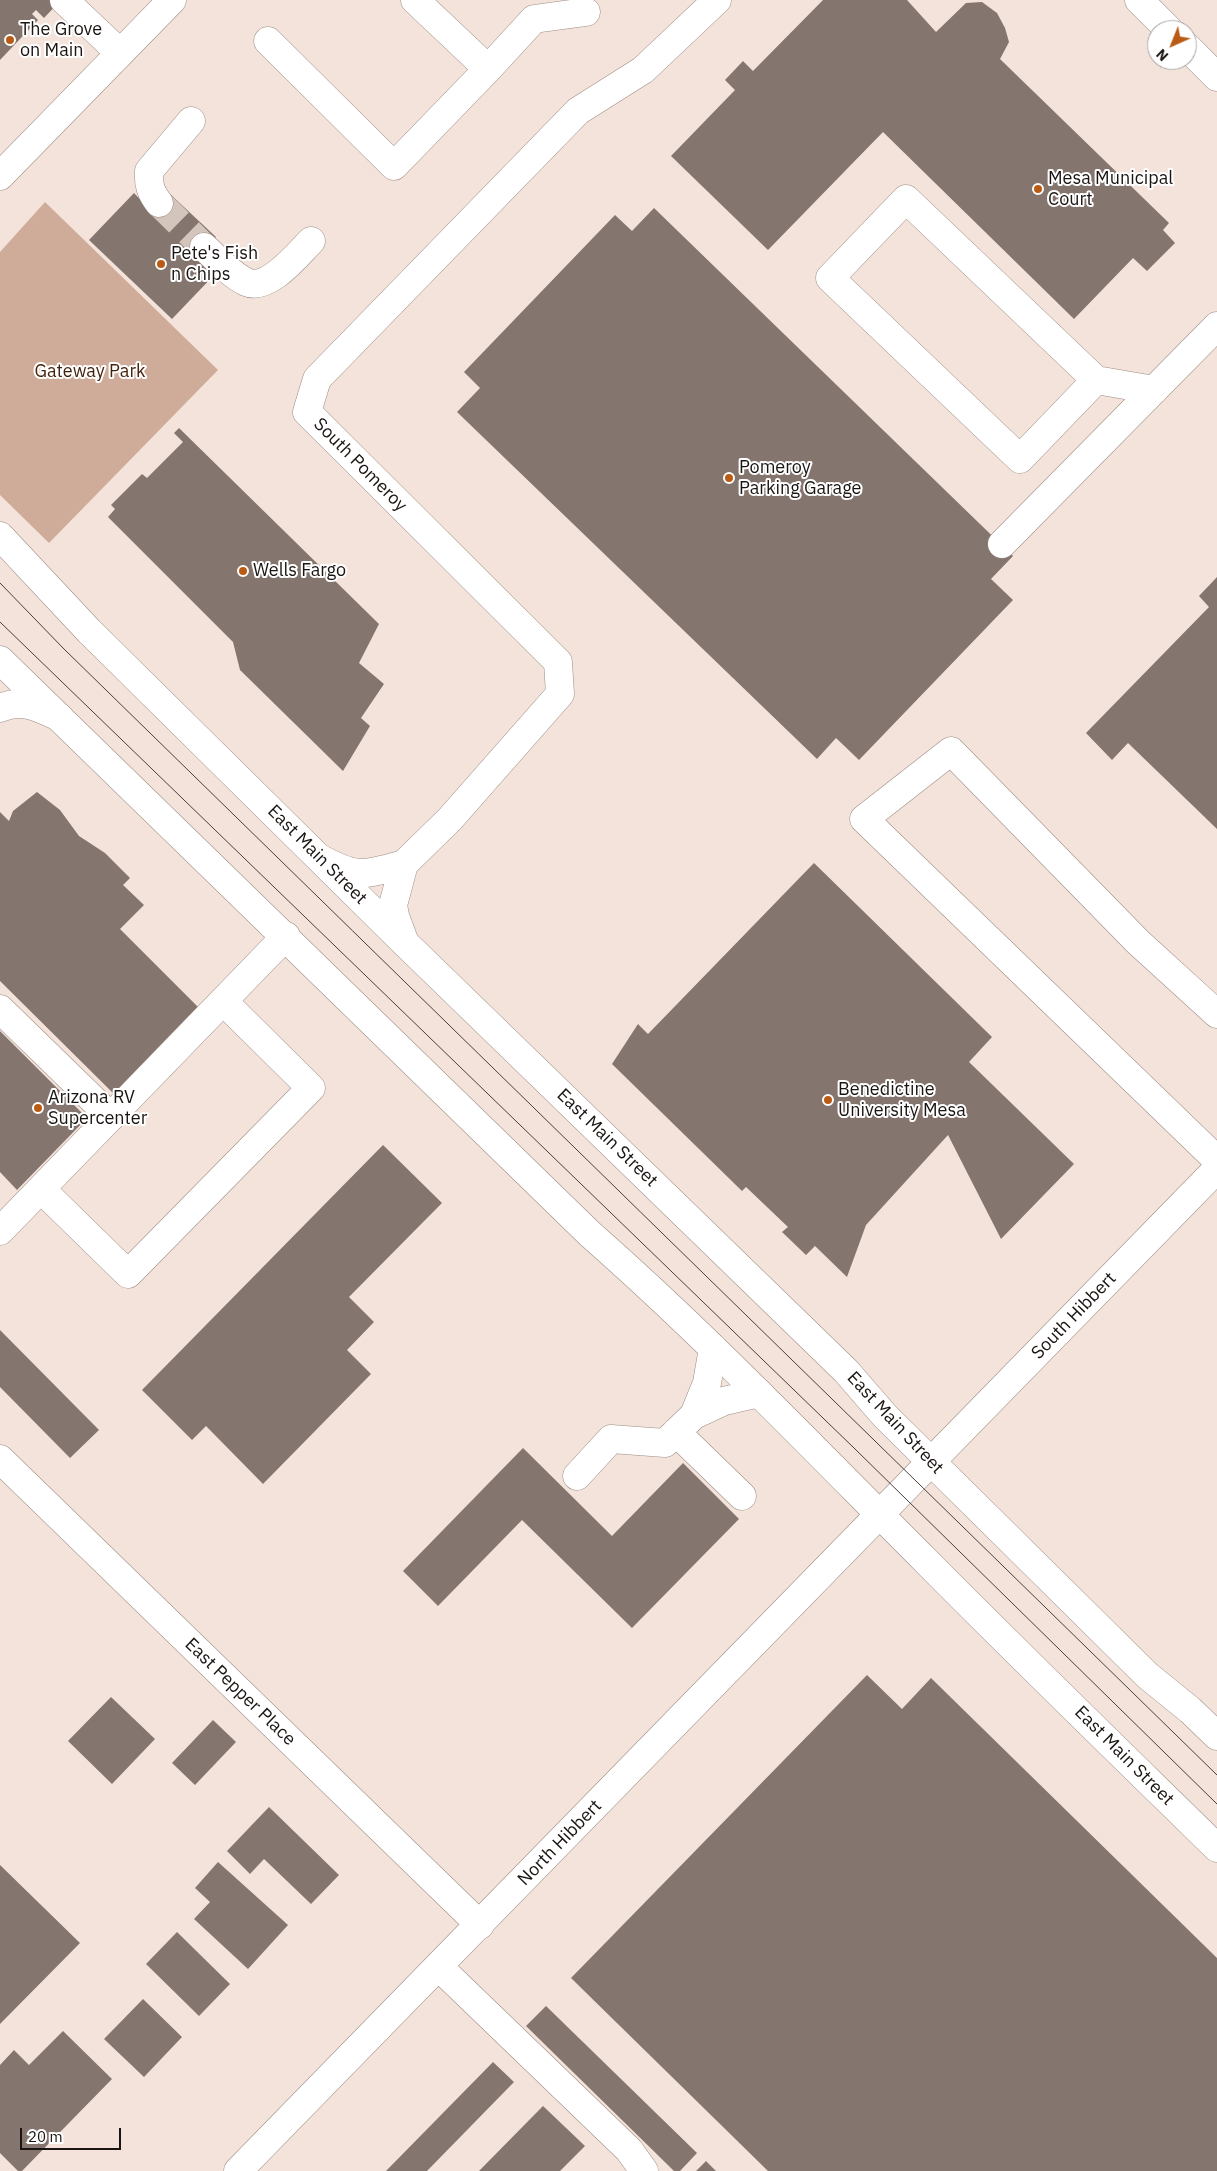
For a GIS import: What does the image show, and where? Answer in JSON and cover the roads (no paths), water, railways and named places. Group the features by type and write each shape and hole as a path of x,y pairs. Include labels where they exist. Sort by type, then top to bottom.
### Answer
{"main road":[{"path":"64,0 120,53"},
{"path":"0,176 172,0"},
{"path":"415,0 488,69"},
{"name":"South Pomeroy","path":"320,858 345,872 362,875 404,864 450,819 560,694 558,662 307,412 317,379 578,110 643,70 717,0"},
{"path":"1146,2 1161,20"},
{"path":"268,41 394,166 534,19 586,12"},
{"path":"1197,57 1217,76"},
{"path":"159,203 152,193 148,181 149,171 191,121"},
{"path":"1096,380 1020,459 830,278 906,198 1096,380 1154,390"},
{"path":"204,247 233,273 248,283 266,282 285,268 311,240"},
{"path":"1002,544 1217,326"},
{"name":"East Main Street","path":"0,536 89,630 405,943 723,1250 846,1372 885,1416 1148,1676 1190,1710 1217,1736"},
{"name":"East Main Street","path":"0,660 286,936 590,1234 651,1288 713,1348 1217,1848"},
{"path":"0,708 12,703 24,703 59,717"},
{"path":"1217,1014 1138,942 952,751 864,819 1217,1160"},
{"path":"404,864 394,904 395,916 405,943"},
{"path":"0,1231 286,936"},
{"path":"41,1189 128,1274 311,1088 223,1002"},
{"path":"0,1009 111,1117"},
{"name":"South Hibbert","path":"880,1515 1217,1169"},
{"path":"685,1423 707,1382 713,1348"},
{"path":"577,1476 611,1439 665,1443 685,1423 724,1401 759,1393"},
{"path":"685,1423 742,1496"},
{"name":"East Pepper Place","path":"0,1459 480,1925"},
{"name":"North Hibbert","path":"238,2171 880,1515"},
{"path":"439,1967 629,2150 644,2171"}],"tunnel":[{"path":"159,203 204,247"}],"tram line":[{"path":"0,583 64,649 1217,1775"},
{"path":"0,622 854,1448 1217,1804"}],"place":[{"name":"The Grove on Main","path":"10,40"},
{"name":"Mesa Municipal Court","path":"1038,189"},
{"name":"Pete's Fish n Chips","path":"161,264"},
{"name":"Pomeroy Parking Garage","path":"729,478"},
{"name":"Wells Fargo","path":"243,571"},
{"name":"Benedictine University Mesa","path":"828,1100"},
{"name":"Arizona RV Supercenter","path":"38,1108"}],"park label":[{"name":"Gateway Park","path":"90,372"}]}
